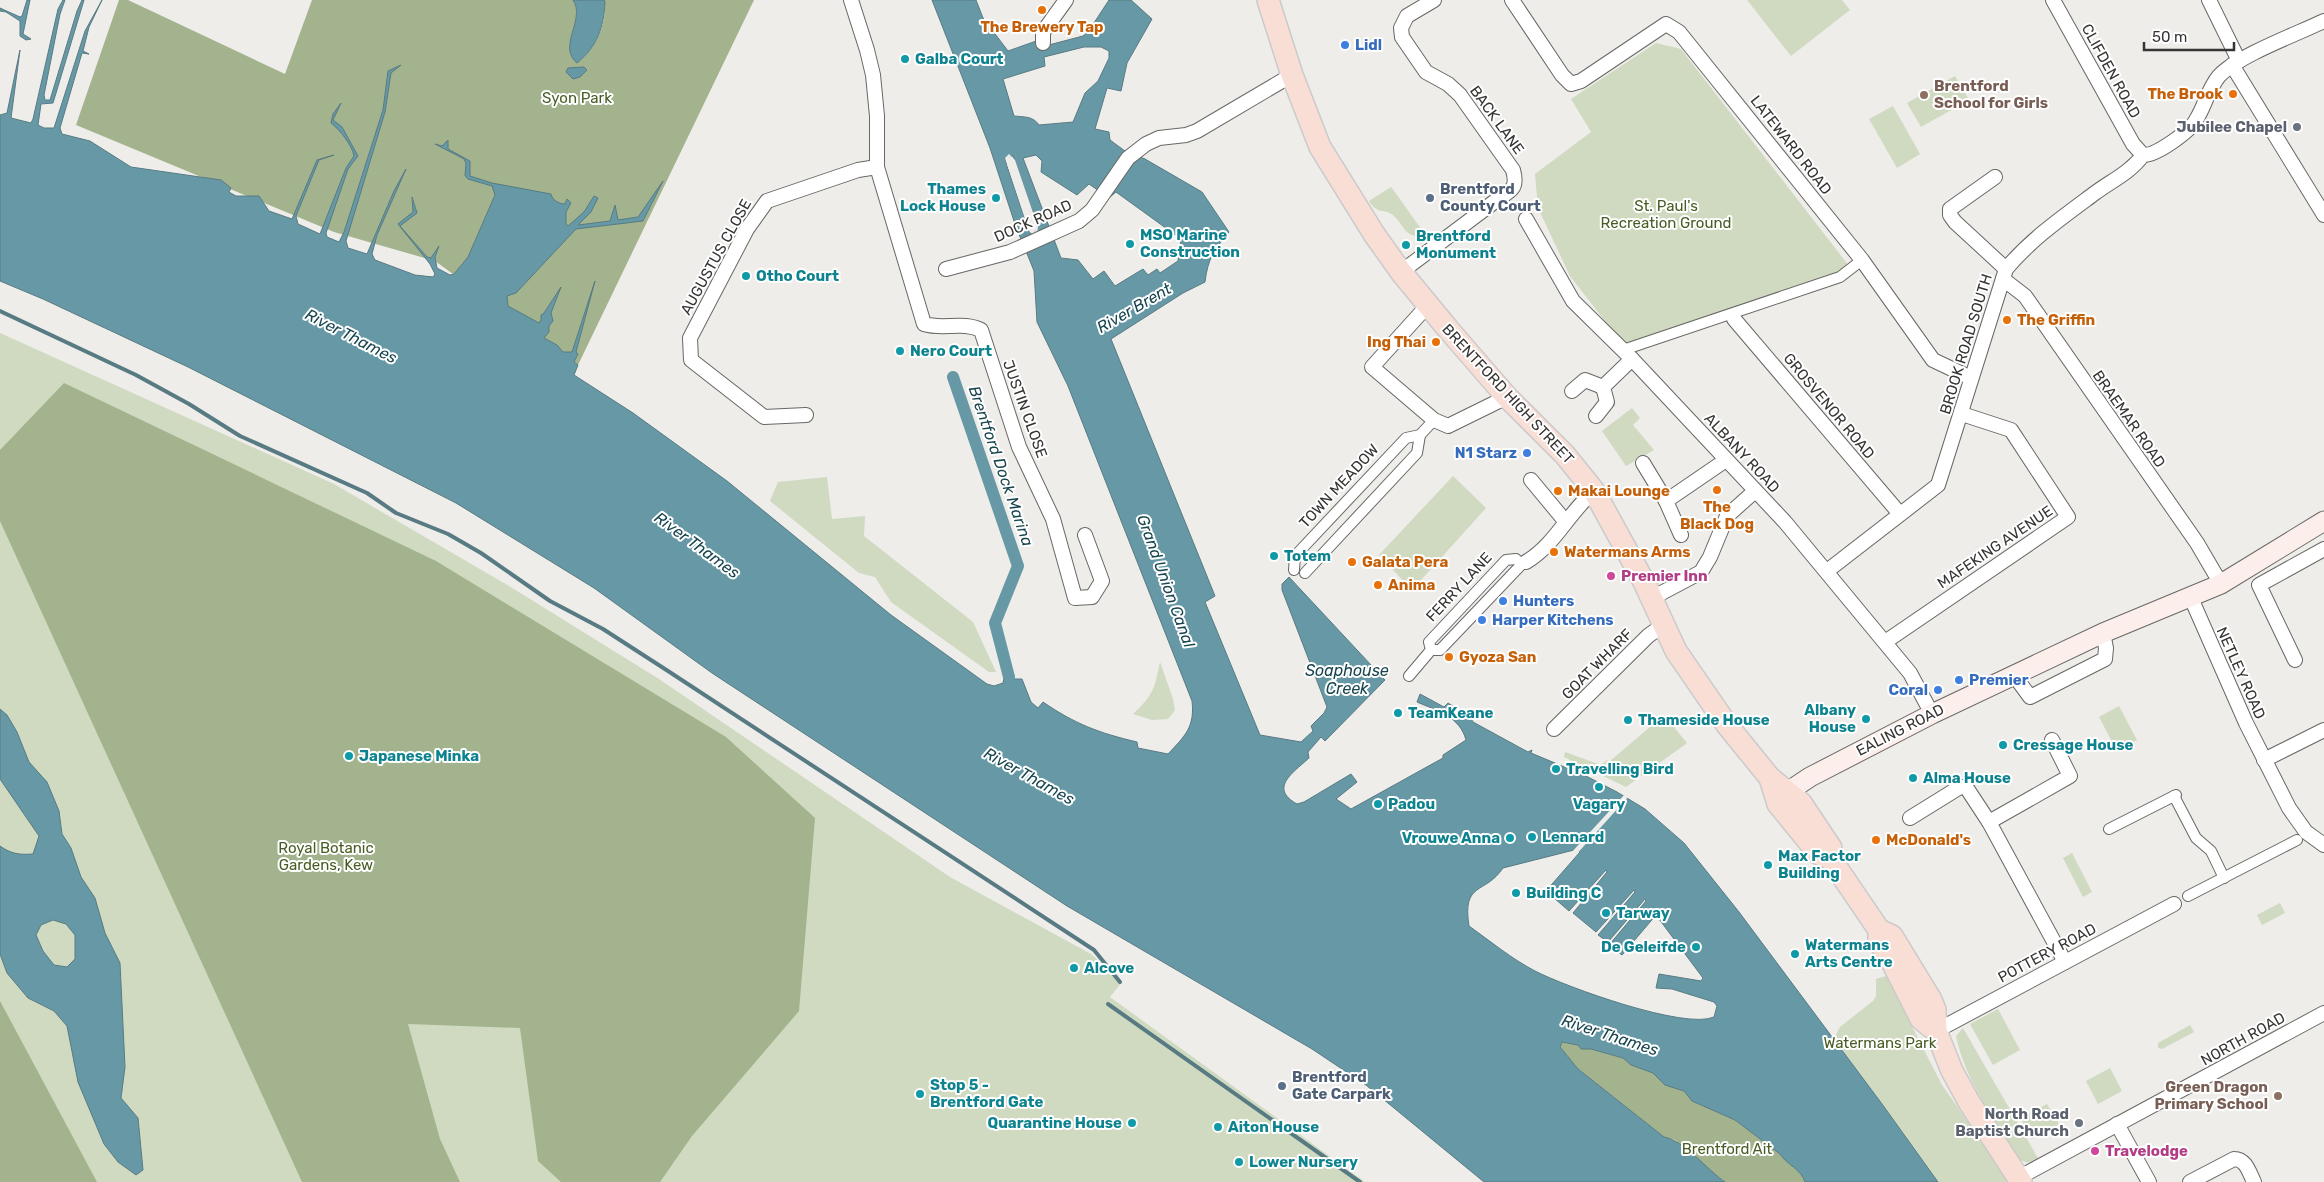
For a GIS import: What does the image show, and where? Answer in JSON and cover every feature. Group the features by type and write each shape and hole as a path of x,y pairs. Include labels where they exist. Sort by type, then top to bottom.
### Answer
{"main road":[{"name":"BRENTFORD HIGH STREET","path":"1268,0 1292,75 1320,147 1374,234 1401,272 1428,305 1507,397 1565,455 1594,491 1652,598 1676,651 1697,683 1770,778 1819,854 1830,858 1879,930 1892,936 1931,1000 1935,1010 1936,1031 1952,1071 1969,1102 2019,1180"},
{"name":"EALING ROAD","path":"1787,802 1810,777 1932,714 2103,633 2221,584 2324,521"}],"street":[{"path":"851,0 873,75 877,116 877,167"},
{"path":"1043,43 1043,32 1066,0"},
{"name":"BACK LANE","path":"1401,272 1498,199 1510,193 1514,188 1515,176 1507,160 1460,94 1422,67 1402,37 1401,28 1407,16 1434,0"},
{"name":"LATEWARD ROAD","path":"1512,0 1562,75 1571,84 1576,84 1666,24 1673,26 1862,260 1933,360 1971,378"},
{"name":"CLIFDEN ROAD","path":"2054,0 2133,144 2139,153 2144,155"},
{"path":"2209,0 2236,63 2324,215"},
{"path":"2236,63 2324,21"},
{"name":"BROOK ROAD SOUTH","path":"1827,571 1938,485 2005,274 2029,244 2096,192 2132,168 2144,155 2152,154 2193,125 2219,77 2236,63"},
{"name":"DOCK ROAD","path":"946,269 1005,254 1079,220 1092,210 1128,158 1146,144 1159,138 1186,135 1197,131 1292,75"},
{"name":"AUGUSTUS CLOSE","path":"806,414 764,417 691,360 690,338 747,229 767,201 858,170 877,167"},
{"name":"JUSTIN CLOSE","path":"877,167 924,324 936,328 970,325 981,330 1019,447 1053,518 1075,598 1082,599 1092,597 1102,581 1085,535"},
{"name":"BRAEMAR ROAD","path":"1995,177 1950,209 1950,215 2024,296 2197,543 2221,584"},
{"name":"ALBANY ROAD","path":"1526,219 1573,301 1628,355 1786,522 1910,673 1932,714"},
{"path":"1603,387 1628,355 1840,276 1862,260"},
{"path":"1428,305 1372,367 1434,420 1448,426 1507,397"},
{"name":"GROSVENOR ROAD","path":"1734,319 1900,514"},
{"path":"1572,391 1585,380 1603,387"},
{"path":"1596,416 1607,402 1603,387"},
{"name":"MAFEKING AVENUE","path":"1885,642 2068,517 2011,430 1962,414"},
{"name":"TOWN MEADOW","path":"1305,573 1417,453 1420,436 1434,420"},
{"name":"TOWN MEADOW","path":"1294,570 1296,556 1406,438 1420,436"},
{"path":"1666,501 1726,460"},
{"path":"1643,463 1666,501 1681,535"},
{"path":"1531,480 1565,521"},
{"path":"1652,598 1701,572 1710,558 1727,516 1755,490"},
{"name":"FERRY LANE","path":"1409,676 1431,650 1429,642 1506,560 1516,559 1524,563 1560,531 1565,521 1594,491"},
{"path":"2295,660 2259,585 2324,549"},
{"name":"NETLEY ROAD","path":"2191,598 2235,700 2289,808 2306,832 2322,844"},
{"name":"GOAT WHARF","path":"1554,729 1648,636 1663,625"},
{"path":"2014,675 2030,697 2104,659 2106,648 2103,633"},
{"path":"2264,760 2324,730"},
{"path":"1989,822 2070,776 2052,740"},
{"path":"1910,818 1960,787 1966,786 1989,822 2065,962"},
{"path":"2109,829 2175,795 2196,838 2211,851 2224,878"},
{"path":"2188,896 2297,840"},
{"name":"POTTERY ROAD","path":"1936,1031 2174,904"},
{"name":"NORTH ROAD","path":"2019,1180 2117,1124 2324,1013"},
{"path":"2117,1124 2149,1182"},
{"path":"2190,1182 2234,1159 2239,1159 2245,1163 2254,1182"}],"green space":[{"name":"Syon Park","path":"119,0 128,0 285,74 312,0 573,0 576,16 570,50 572,57 577,63 589,51 599,35 604,18 604,0 754,0 578,365 435,261 334,232 76,125"},
{"path":"1747,0 1842,0 1850,10 1791,56"},
{"name":"St. Paul's Recreation Ground","path":"1656,43 1681,49 1849,266 1839,273 1629,345 1608,325 1570,276 1538,208 1535,174 1591,132 1571,99"},
{"path":"1955,76 1969,100 1921,127 1907,103"},
{"path":"1893,106 1920,154 1897,168 1869,119"},
{"path":"1391,187 1424,233 1418,235 1409,234 1393,215 1378,210 1369,201"},
{"name":"Royal Botanic Gardens, Kew","path":"0,333 334,484 509,586 659,679 950,877 1091,954 1122,982 1110,997 1365,1182 0,1182"},
{"path":"64,383 436,561 726,737 815,818 799,1011 692,1136 660,1182 561,1182 538,1161 520,1028 408,1024 440,1139 460,1182 302,1182 0,521 0,450"},
{"path":"1632,408 1640,418 1633,425 1654,450 1626,466 1602,431"},
{"path":"1453,476 1486,508 1412,590 1379,555"},
{"path":"827,477 832,519 865,516 864,536 973,622 996,672 989,672 891,602 875,577 859,573 770,501 778,482"},
{"path":"1160,662 1175,710 1168,719 1152,720 1133,714 1152,691"},
{"path":"2119,706 2137,740 2117,751 2099,717"},
{"path":"1664,715 1687,743 1626,787 1564,757 1565,752 1601,765 1607,760 1609,762"},
{"path":"2072,853 2092,892 2083,897 2063,858"},
{"path":"2280,903 2285,913 2262,925 2257,915"},
{"name":"Watermans Park","path":"1886,976 1942,1085 2010,1182 1938,1182 1833,1040 1840,1027 1873,1001 1876,996 1876,979"},
{"path":"0,1001 97,1182 0,1182"},
{"path":"1998,1009 2020,1050 1993,1065 1970,1024"},
{"path":"2190,1025 2194,1032 2162,1049 2158,1048 2158,1043"},
{"path":"1963,1028 2039,1160 2028,1162 2017,1158 1981,1099 1960,1052 1956,1036"},
{"name":"Brentford Ait","path":"1562,1042 1578,1045 1581,1049 1591,1049 1623,1058 1631,1065 1653,1073 1666,1085 1684,1091 1692,1101 1735,1120 1780,1154 1797,1170 1805,1182 1725,1182 1705,1168 1675,1140 1664,1137 1578,1069 1560,1047"},
{"path":"2110,1068 2122,1091 2098,1104 2086,1081"},
{"path":"2047,1104 2059,1124 2032,1139 2020,1118"}],"water":[{"path":"27,0 30,0 23,34 31,39 26,40 20,36 20,21 6,12 0,11 0,8 20,17"},
{"path":"63,0 65,0 60,14 44,95 45,100 50,100 77,11 82,0 84,0 53,103 41,104 38,125 44,128 54,128 85,31 102,0 89,27 83,51 89,54 82,53 60,128 62,134 90,141 131,167 221,180 231,188 229,192 236,196 259,196 269,211 292,219 317,160 334,155 319,160 296,216 298,224 320,234 346,168 354,156 345,138 331,123 333,114 341,103 333,120 342,127 358,156 348,169 326,233 327,237 339,242 344,232 383,110 388,71 401,65 391,73 385,112 346,241 348,248 367,254 394,191 406,169 377,235 372,254 375,260 415,275 433,277 435,274 430,264 398,224 413,212 412,197 417,213 400,226 427,257 431,258 439,246 435,257 437,268 450,275 454,274 468,257 495,195 492,186 468,179 465,176 466,163 464,159 435,144 442,146 448,140 448,149 470,161 470,176 492,183 551,194 554,200 560,203 565,204 567,199 571,203 566,212 566,224 568,226 584,212 594,196 598,198 591,212 578,225 610,221 615,205 618,220 638,217 663,181 643,221 576,229 516,293 507,296 508,306 539,323 541,315 561,287 551,313 553,321 549,326 549,332 544,338 557,345 563,352 572,352 595,281 576,352 578,354 574,362 578,365 574,375 633,413 727,481 891,615 987,684 994,686 1003,683 1004,678 1013,676 1014,679 1022,679 1031,702 1038,708 1043,702 1088,727 1137,742 1138,748 1168,754 1188,730 1192,718 1192,701 1068,386 1037,322 1034,271 1016,227 990,148 932,0 976,0 983,18 1008,51 1039,40 1041,47 1083,36 1088,32 1109,0 1131,0 1152,19 1127,63 1121,91 1107,88 1095,129 1109,132 1110,140 1125,151 1145,159 1202,192 1229,232 1212,255 1205,282 1183,293 1111,339 1215,596 1205,602 1260,735 1301,742 1313,731 1311,726 1324,713 1327,707 1282,590 1282,584 1289,577 1385,680 1325,741 1321,737 1308,752 1309,758 1286,780 1285,792 1289,798 1297,804 1304,802 1351,774 1357,782 1336,799 1351,809 1443,758 1443,755 1466,740 1463,732 1453,720 1417,702 1420,694 1444,707 1448,703 1470,717 1473,722 1528,752 1532,750 1531,753 1586,776 1617,792 1645,809 1684,843 1739,912 1938,1182 1805,1182 1797,1170 1780,1154 1735,1120 1692,1101 1684,1091 1665,1085 1653,1073 1631,1065 1623,1058 1591,1049 1581,1049 1578,1045 1562,1042 1560,1047 1578,1069 1664,1137 1688,1150 1725,1182 1484,1182 1366,1085 1312,1049 1067,906 712,673 594,588 456,503 188,367 43,299 0,281 0,115 7,113 20,50 11,118 31,123 58,9","holes":["1084,47 1101,47 1109,51 1109,58 1098,81 1085,93 1073,122 1039,125 1031,118 1014,116 1003,79 1045,66 1044,57","1036,155 1042,161 1041,172 1077,195 1089,184 1109,198 1116,192 1181,239 1178,261 1160,273 1157,269 1148,275 1143,269 1115,286 1104,271 1093,279 1078,260 1061,258 1023,158","1013,156 1038,227 1033,235 1029,231 1005,158","1574,850 1580,852 1546,891 1569,911 1606,870 1607,872 1573,913 1596,932 1634,890 1635,892 1598,935 1608,942 1645,899 1646,901 1609,945 1622,955 1656,915 1703,978 1701,981 1659,974 1656,988 1672,989 1714,1002 1717,1006 1714,1017 1699,1019 1678,1018 1625,1005 1550,978 1501,950 1469,926 1468,912 1472,895 1503,868"]},
{"path":"573,0 604,0 605,2 603,20 598,36 590,50 577,63 570,49 576,16"},
{"path":"584,67 587,70 580,77 573,79 566,72 568,68"},
{"path":"0,709 7,715 17,732 29,762 47,782 59,811 62,834 71,848 81,877 95,898 105,933 120,963 125,1067 121,1098 138,1118 143,1170 136,1175 118,1162 104,1144 78,1082 67,1026 54,1011 28,998 7,973 0,954 0,846 16,853 33,854 39,836 0,779","holes":["53,920 66,924 75,935 75,959 67,967 54,965 43,951 36,935 41,925"]}],"pier":[{"path":"1009,154 1015,160 1038,227 1037,234 1033,235 1029,231 1005,158","holes":["1010,157 1036,227 1035,232 1032,230 1008,159"]},
{"path":"1625,794 1629,796 1565,867 1576,853 1570,854"}],"waterway":[{"path":"0,311 136,375 189,404 240,436 367,493 396,513 448,534 481,553 550,601 603,629 1094,950 1120,982"},
{"name":"Brentford Dock Marina","path":"953,377 1018,566 995,623 1009,677"},
{"path":"1108,1004 1360,1182"}],"place":[{"name":"The Brewery Tap","path":"1042,10"},
{"name":"Lidl","path":"1345,45"},
{"name":"Galba Court","path":"905,59"},
{"name":"The Brook","path":"2233,94"},
{"name":"Brentford School for Girls","path":"1924,95"},
{"name":"Jubilee Chapel","path":"2297,127"},
{"name":"Thames Lock House","path":"996,198"},
{"name":"Brentford County Court","path":"1430,198"},
{"name":"MSO Marine Construction","path":"1130,244"},
{"name":"Brentford Monument","path":"1406,245"},
{"name":"Otho Court","path":"746,276"},
{"name":"The Griffin","path":"2007,320"},
{"name":"Ing Thai","path":"1436,342"},
{"name":"Nero Court","path":"900,351"},
{"name":"N1 Starz","path":"1527,453"},
{"name":"The Black Dog","path":"1717,490"},
{"name":"Makai Lounge","path":"1558,491"},
{"name":"Watermans Arms","path":"1554,552"},
{"name":"Totem","path":"1274,556"},
{"name":"Galata Pera","path":"1352,562"},
{"name":"Premier Inn","path":"1611,576"},
{"name":"Anima","path":"1378,585"},
{"name":"Hunters","path":"1503,601"},
{"name":"Harper Kitchens","path":"1482,620"},
{"name":"Gyoza San","path":"1449,657"},
{"name":"Premier","path":"1959,680"},
{"name":"Coral","path":"1938,690"},
{"name":"TeamKeane","path":"1398,713"},
{"name":"Albany House","path":"1866,719"},
{"name":"Thameside House","path":"1628,720"},
{"name":"Cressage House","path":"2003,745"},
{"name":"Japanese Minka","path":"349,756"},
{"name":"Travelling Bird","path":"1556,769"},
{"name":"Alma House","path":"1913,778"},
{"name":"Vagary","path":"1599,787"},
{"name":"Padou","path":"1378,804"},
{"name":"Lennard","path":"1532,837"},
{"name":"Vrouwe Anna","path":"1510,838"},
{"name":"McDonald's","path":"1876,840"},
{"name":"Max Factor Building","path":"1768,865"},
{"name":"Building C","path":"1516,893"},
{"name":"Tarway","path":"1606,913"},
{"name":"De Geleifde","path":"1696,947"},
{"name":"Watermans Arts Centre","path":"1795,954"},
{"name":"Alcove","path":"1074,968"},
{"name":"Brentford Gate Carpark","path":"1282,1086"},
{"name":"Stop 5 - Brentford Gate","path":"920,1094"},
{"name":"Green Dragon Primary School","path":"2278,1096"},
{"name":"Quarantine House","path":"1132,1123"},
{"name":"North Road Baptist Church","path":"2079,1123"},
{"name":"Aiton House","path":"1218,1127"},
{"name":"Travelodge","path":"2095,1151"},
{"name":"Lower Nursery","path":"1239,1162"}],"water label":[{"name":"River Brent","path":"1134,308"},
{"name":"River Thames","path":"351,336"},
{"name":"River Thames","path":"697,545"},
{"name":"Grand Union Canal","path":"1166,581"},
{"name":"Soaphouse Creek","path":"1347,679"},
{"name":"River Thames","path":"1029,776"},
{"name":"River Thames","path":"1610,1035"}]}
